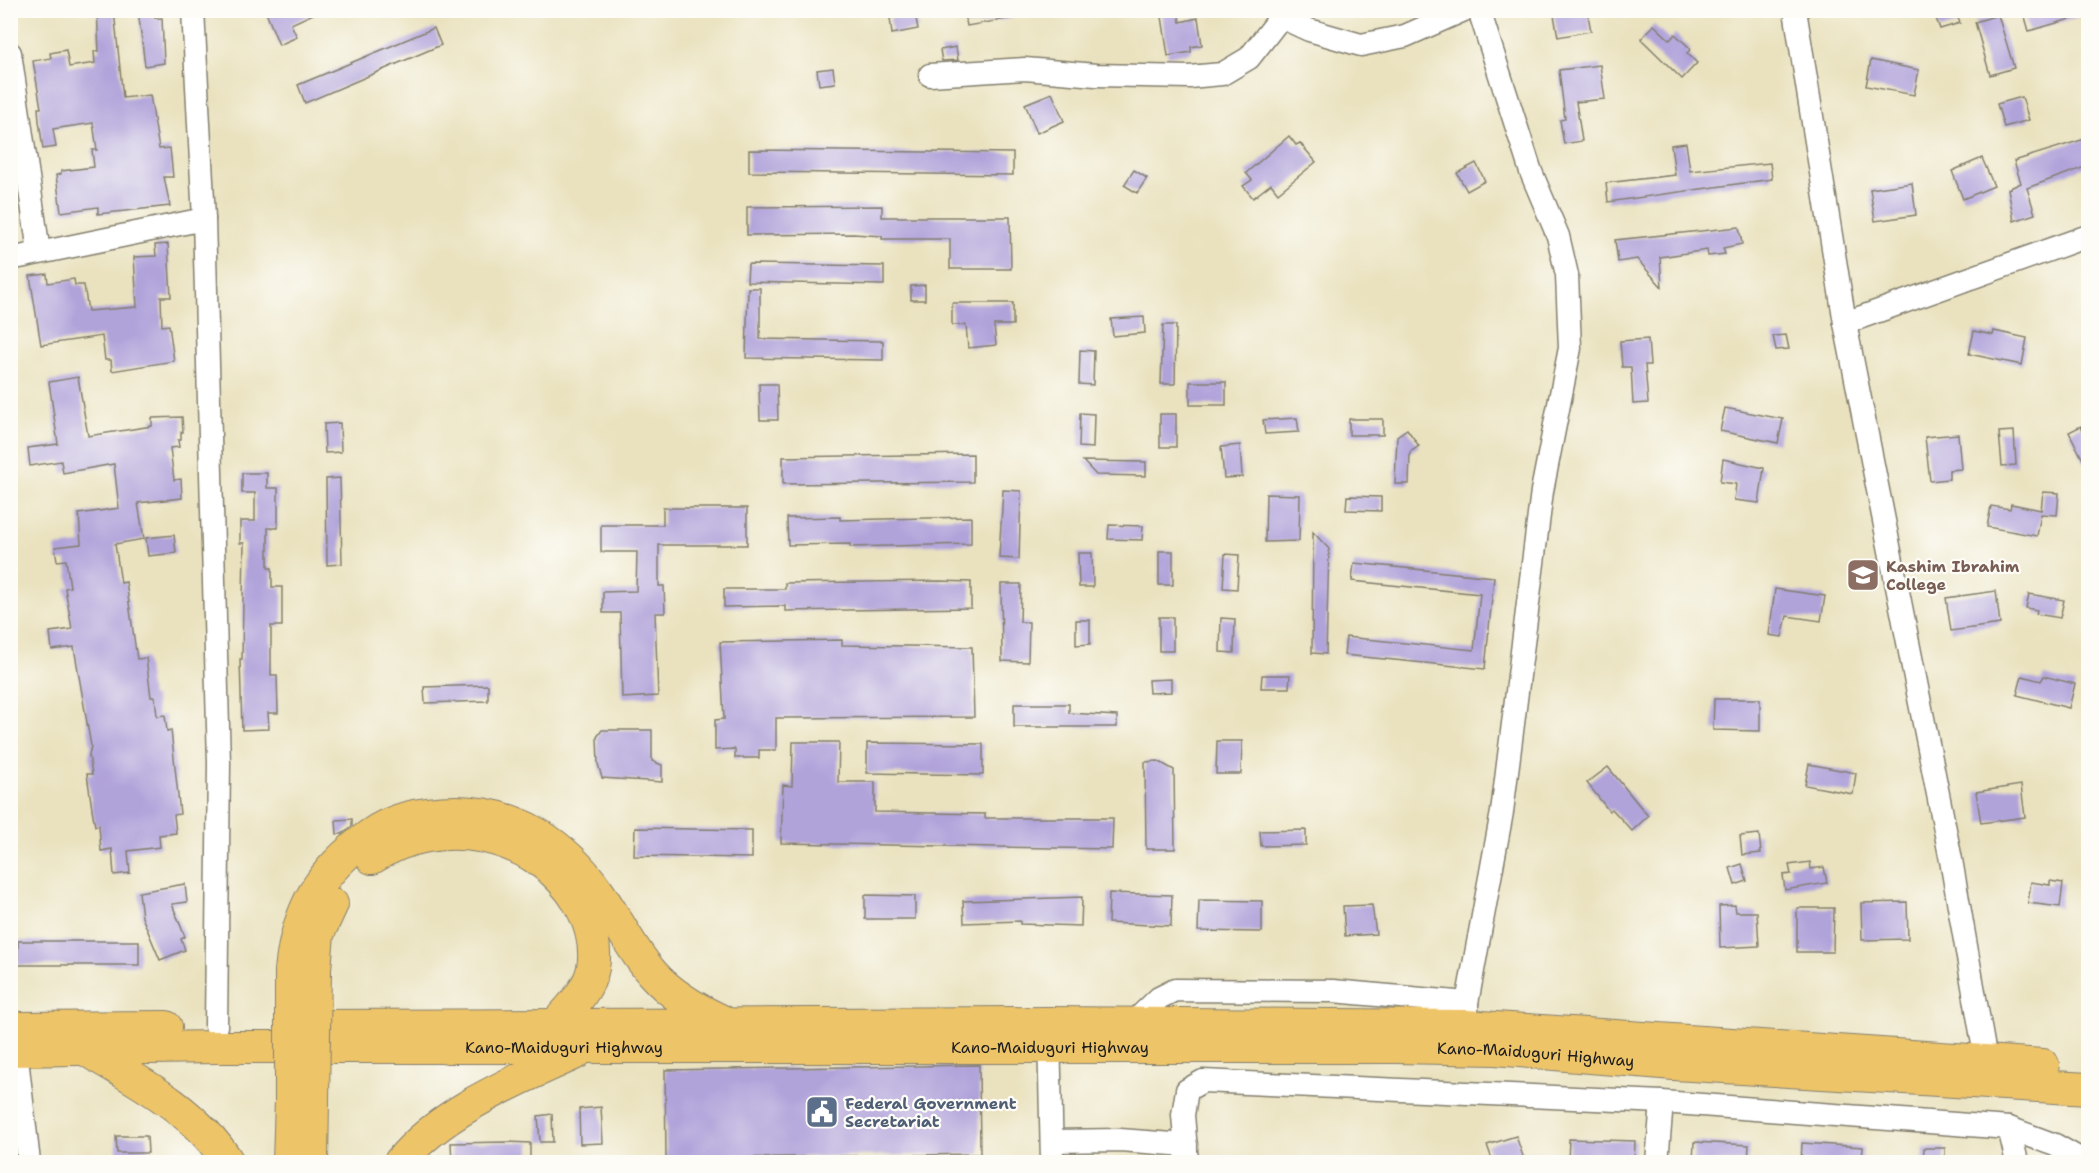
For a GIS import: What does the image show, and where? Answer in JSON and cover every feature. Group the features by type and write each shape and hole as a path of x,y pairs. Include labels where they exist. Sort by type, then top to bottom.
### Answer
{"highway":[{"path":"312,1162 302,1100 303,970 299,923 324,875 348,851 373,833 405,818 432,812 484,814 514,820 562,850 582,870 653,974 696,1009 726,1023"},
{"path":"303,970 326,915 339,891 354,873 373,857 393,846 416,838 440,834 466,834 498,839 522,848 550,867 564,880 587,916 595,955 593,970 586,987 556,1024"},
{"name":"Kano-Maiduguri Highway","path":"12,1043 85,1050 217,1047 585,1049 1049,1035 1133,1023 1467,1015 1986,1061 2088,1067"},
{"name":"Kano-Maiduguri Highway","path":"12,1043 216,1026 726,1023 1495,1049 1674,1064 2088,1089"},
{"path":"400,1162 448,1119 517,1080 585,1049"},
{"path":"85,1050 149,1088 191,1118 228,1162"},
{"path":"289,1162 302,1100"}],"street":[{"path":"194,10 204,219 219,763 216,1026"},
{"path":"930,75 1025,69 1096,75 1177,77 1222,74 1249,58 1288,15 1310,30 1361,45 1405,36 1464,10"},
{"path":"1467,1015 1502,812 1542,491 1570,348 1567,275 1558,236 1532,172 1479,10"},
{"path":"1795,10 1845,323 1951,860 1986,1061"},
{"path":"10,53 14,98 39,252"},
{"path":"10,259 204,219"},
{"path":"1845,323 2088,236"},
{"path":"1049,1035 1052,1152 1120,1140 1186,1154 1183,1115 1187,1090 1203,1081 1662,1102 2008,1128 2055,1145 2085,1162"},
{"path":"12,1043 28,1162"},
{"path":"1657,1162 1662,1102"},
{"path":"2008,1128 2017,1162"}],"building":[{"path":"97,10 114,10 123,98 150,95 159,149 170,148 173,177 164,177 170,206 98,214 98,207 61,212 56,175 61,174 61,171 94,167 92,150 97,150 93,123 53,129 56,147 43,149 38,108 41,108 33,61 51,58 50,53 66,50 69,67 95,63 94,51 99,51"},
{"path":"138,10 154,10 155,18 162,18 164,63 145,66"},
{"path":"265,10 322,10 291,24 297,37 279,45"},
{"path":"964,10 1012,10 1013,18 967,26"},
{"path":"1161,10 1178,10 1180,22 1198,18 1202,45 1191,47 1191,52 1168,56"},
{"path":"1553,10 1587,10 1591,31 1558,37"},
{"path":"1933,10 1955,10 1960,23 1940,29"},
{"path":"2023,10 2088,10 2088,14 2029,31"},
{"path":"915,13 918,29 892,34 890,18"},
{"path":"1998,15 2014,68 1990,75 1975,22"},
{"path":"1654,25 1670,40 1675,34 1691,49 1687,53 1697,63 1682,79 1641,39"},
{"path":"434,28 441,45 305,103 298,85"},
{"path":"956,47 958,60 942,61 940,50"},
{"path":"1871,60 1919,70 1914,95 1866,86"},
{"path":"1600,65 1605,99 1576,102 1582,141 1564,144 1560,120 1565,119 1559,70"},
{"path":"833,68 835,83 819,85 817,70"},
{"path":"1052,93 1064,121 1037,133 1025,104"},
{"path":"2022,97 2029,120 2004,127 1997,104"},
{"path":"1289,136 1296,145 1300,143 1316,162 1278,193 1271,184 1253,198 1243,186 1252,180 1246,173"},
{"path":"2088,138 2088,166 2027,188 2035,214 2014,221 2008,189 2021,183 2014,161"},
{"path":"1686,143 1690,171 1770,163 1772,179 1608,202 1606,183 1675,175 1671,145"},
{"path":"749,150 1013,153 1013,175 749,172"},
{"path":"1982,158 1994,186 1963,199 1952,171"},
{"path":"1476,163 1485,181 1467,191 1457,173"},
{"path":"1134,170 1147,178 1137,193 1124,185"},
{"path":"1912,183 1916,215 1875,221 1870,189"},
{"path":"882,206 882,217 1010,217 1011,269 950,269 950,239 882,239 882,236 854,234 747,235 747,207"},
{"path":"1739,227 1742,244 1723,248 1725,254 1708,256 1707,250 1660,257 1662,287 1637,259 1618,262 1615,240"},
{"path":"168,244 171,297 161,297 162,326 169,325 174,361 112,371 111,360 105,360 102,336 41,345 30,276 47,274 48,283 74,279 75,285 84,285 88,311 137,307 134,257 156,256 155,245"},
{"path":"748,264 884,266 884,285 747,282"},
{"path":"925,285 925,300 911,300 911,286"},
{"path":"748,288 760,288 760,339 883,341 883,360 746,358"},
{"path":"952,303 1013,303 1013,325 994,325 996,345 968,348 966,325 952,325"},
{"path":"1144,317 1145,333 1113,336 1111,319"},
{"path":"1163,325 1176,325 1175,384 1161,384"},
{"path":"1974,331 1993,335 1994,331 2027,338 2022,365 1969,354"},
{"path":"1786,335 1789,349 1776,350 1773,336"},
{"path":"1648,339 1650,365 1645,365 1648,403 1633,404 1631,367 1622,367 1620,341"},
{"path":"1080,350 1094,351 1093,385 1079,384"},
{"path":"78,377 88,436 152,426 152,418 182,417 183,432 181,432 181,440 178,440 179,447 170,448 174,480 181,479 182,498 138,503 144,539 115,544 121,583 126,582 137,659 146,658 151,697 155,697 157,716 165,715 167,731 171,730 180,814 174,815 176,833 159,835 160,847 128,851 130,873 114,875 112,849 101,851 99,825 95,826 92,809 87,774 92,774 89,755 91,746 74,647 52,650 50,632 72,629 65,588 70,587 66,560 57,561 55,547 81,544 79,514 119,508 114,464 63,473 61,461 30,466 28,448 58,444 49,382"},
{"path":"1190,382 1226,382 1226,405 1190,405"},
{"path":"759,384 777,384 778,420 760,420"},
{"path":"1725,408 1783,419 1778,443 1720,431"},
{"path":"1080,413 1094,414 1093,448 1079,447"},
{"path":"1160,414 1176,414 1176,447 1160,447"},
{"path":"1297,418 1299,432 1265,434 1263,420"},
{"path":"1349,419 1383,419 1383,435 1349,435"},
{"path":"340,423 341,452 325,453 324,424"},
{"path":"2081,426 2088,441 2088,470 2069,432"},
{"path":"1407,429 1419,446 1410,452 1409,484 1395,484 1397,436"},
{"path":"2014,431 2016,465 2002,466 1999,432"},
{"path":"1958,434 1961,469 1949,470 1949,479 1930,481 1925,437"},
{"path":"1240,445 1242,477 1224,478 1221,447"},
{"path":"973,454 973,482 783,484 783,457"},
{"path":"1723,459 1764,468 1759,503 1734,500 1736,484 1720,482"},
{"path":"1083,461 1146,462 1146,476 1096,475"},
{"path":"242,473 267,473 267,488 278,488 278,528 268,528 268,568 272,568 272,587 282,587 282,626 271,626 271,675 277,675 278,713 268,713 269,729 242,730 240,659 242,659 244,543 240,543 240,521 255,521 255,493 242,493"},
{"path":"340,478 342,564 327,565 326,479"},
{"path":"1003,490 1021,491 1019,559 999,558"},
{"path":"2043,492 2059,493 2057,515 2041,514 2037,536 1987,527 1991,506 2010,509 2011,504 2041,510"},
{"path":"1266,494 1300,495 1299,541 1265,542"},
{"path":"1347,496 1381,497 1381,511 1346,510"},
{"path":"663,508 747,508 747,545 659,545 659,586 664,586 665,613 655,613 658,696 622,698 620,613 603,613 603,592 636,591 637,552 601,552 601,525 663,525"},
{"path":"840,517 840,520 971,517 971,544 850,547 850,544 788,545 787,518"},
{"path":"1109,525 1143,526 1142,540 1108,539"},
{"path":"1313,532 1329,549 1326,654 1312,653"},
{"path":"174,535 176,553 148,556 146,538"},
{"path":"1159,551 1173,551 1173,585 1159,585"},
{"path":"1078,553 1092,553 1093,587 1079,587"},
{"path":"1225,554 1239,555 1237,589 1223,588"},
{"path":"1354,563 1494,577 1485,669 1344,655 1346,637 1474,650 1480,594 1352,581"},
{"path":"971,582 971,608 785,611 785,606 724,607 724,589 785,589 785,583"},
{"path":"1001,584 1021,584 1020,622 1029,622 1028,662 1002,661"},
{"path":"1775,589 1825,596 1821,621 1787,616 1782,637 1769,635"},
{"path":"1996,591 2000,624 1951,631 1946,598"},
{"path":"2029,594 2064,600 2060,618 2036,614 2037,610 2026,608"},
{"path":"1159,617 1173,617 1173,651 1159,651"},
{"path":"1221,618 1235,619 1234,653 1220,652"},
{"path":"1076,620 1090,620 1090,644 1076,645"},
{"path":"842,640 842,645 972,647 974,717 776,718 776,750 759,750 759,758 735,758 735,749 715,750 715,720 724,719 720,642"},
{"path":"1262,675 1290,675 1289,688 1261,688"},
{"path":"2022,676 2041,681 2044,676 2075,684 2069,708 2017,695"},
{"path":"1171,679 1171,692 1149,693 1148,680"},
{"path":"488,685 488,701 425,703 424,687"},
{"path":"1714,699 1760,699 1760,731 1713,730"},
{"path":"1014,704 1069,704 1069,713 1117,716 1117,727 1014,727"},
{"path":"602,730 652,730 652,761 662,765 662,782 602,778 598,764 597,737"},
{"path":"1217,741 1242,741 1241,774 1216,774"},
{"path":"793,742 839,742 838,782 875,782 875,812 985,814 985,818 1113,818 1112,849 781,843 783,785 792,786"},
{"path":"867,743 983,744 983,775 867,773"},
{"path":"1158,761 1174,770 1175,849 1146,849 1145,762"},
{"path":"1809,764 1856,773 1853,794 1805,785"},
{"path":"1608,767 1648,816 1632,831 1612,809 1609,811 1587,783"},
{"path":"2021,785 2025,817 1981,823 1976,792"},
{"path":"352,819 352,826 342,834 337,834 336,820"},
{"path":"635,828 752,830 752,858 634,856"},
{"path":"1306,830 1306,845 1261,846 1260,831"},
{"path":"1759,834 1761,853 1742,855 1740,836"},
{"path":"1810,862 1811,869 1824,867 1827,883 1785,890 1783,875 1791,874 1789,865"},
{"path":"1742,864 1747,881 1735,885 1730,868"},
{"path":"2050,881 2063,883 2060,907 2028,903 2031,882 2050,885"},
{"path":"185,884 187,902 172,904 185,937 181,939 185,950 160,960 142,917 139,892"},
{"path":"1109,893 1172,895 1171,926 1108,923"},
{"path":"865,895 915,896 915,919 865,919"},
{"path":"1082,897 1081,926 1020,924 1020,921 964,923 963,901"},
{"path":"1199,900 1262,901 1262,932 1198,931"},
{"path":"1907,902 1908,939 1862,940 1861,903"},
{"path":"1372,905 1376,934 1345,936 1343,906"},
{"path":"1735,905 1736,912 1757,912 1759,946 1720,948 1719,906"},
{"path":"1797,908 1834,908 1833,952 1797,952"},
{"path":"18,941 139,941 139,965 18,965"},
{"name":"Federal Government Secretariat","path":"979,1065 980,1154 666,1159 665,1070"},
{"path":"601,1107 603,1143 580,1144 579,1109"},
{"path":"552,1114 553,1142 540,1142 538,1116"},
{"path":"116,1136 147,1136 148,1153 117,1153"},
{"path":"1516,1136 1525,1162 1493,1162 1487,1145"},
{"path":"1569,1139 1635,1141 1634,1162 1568,1162"},
{"path":"1694,1142 1749,1145 1748,1162 1693,1162"},
{"path":"451,1143 530,1143 530,1160 452,1162"},
{"path":"1802,1143 1863,1147 1862,1162 1801,1162"},
{"path":"1924,1148 1945,1148 1945,1162 1923,1162"}],"place":[{"name":"Kashim Ibrahim College","path":"1863,575"},
{"name":"Federal Government Secretariat","path":"822,1112"}]}
